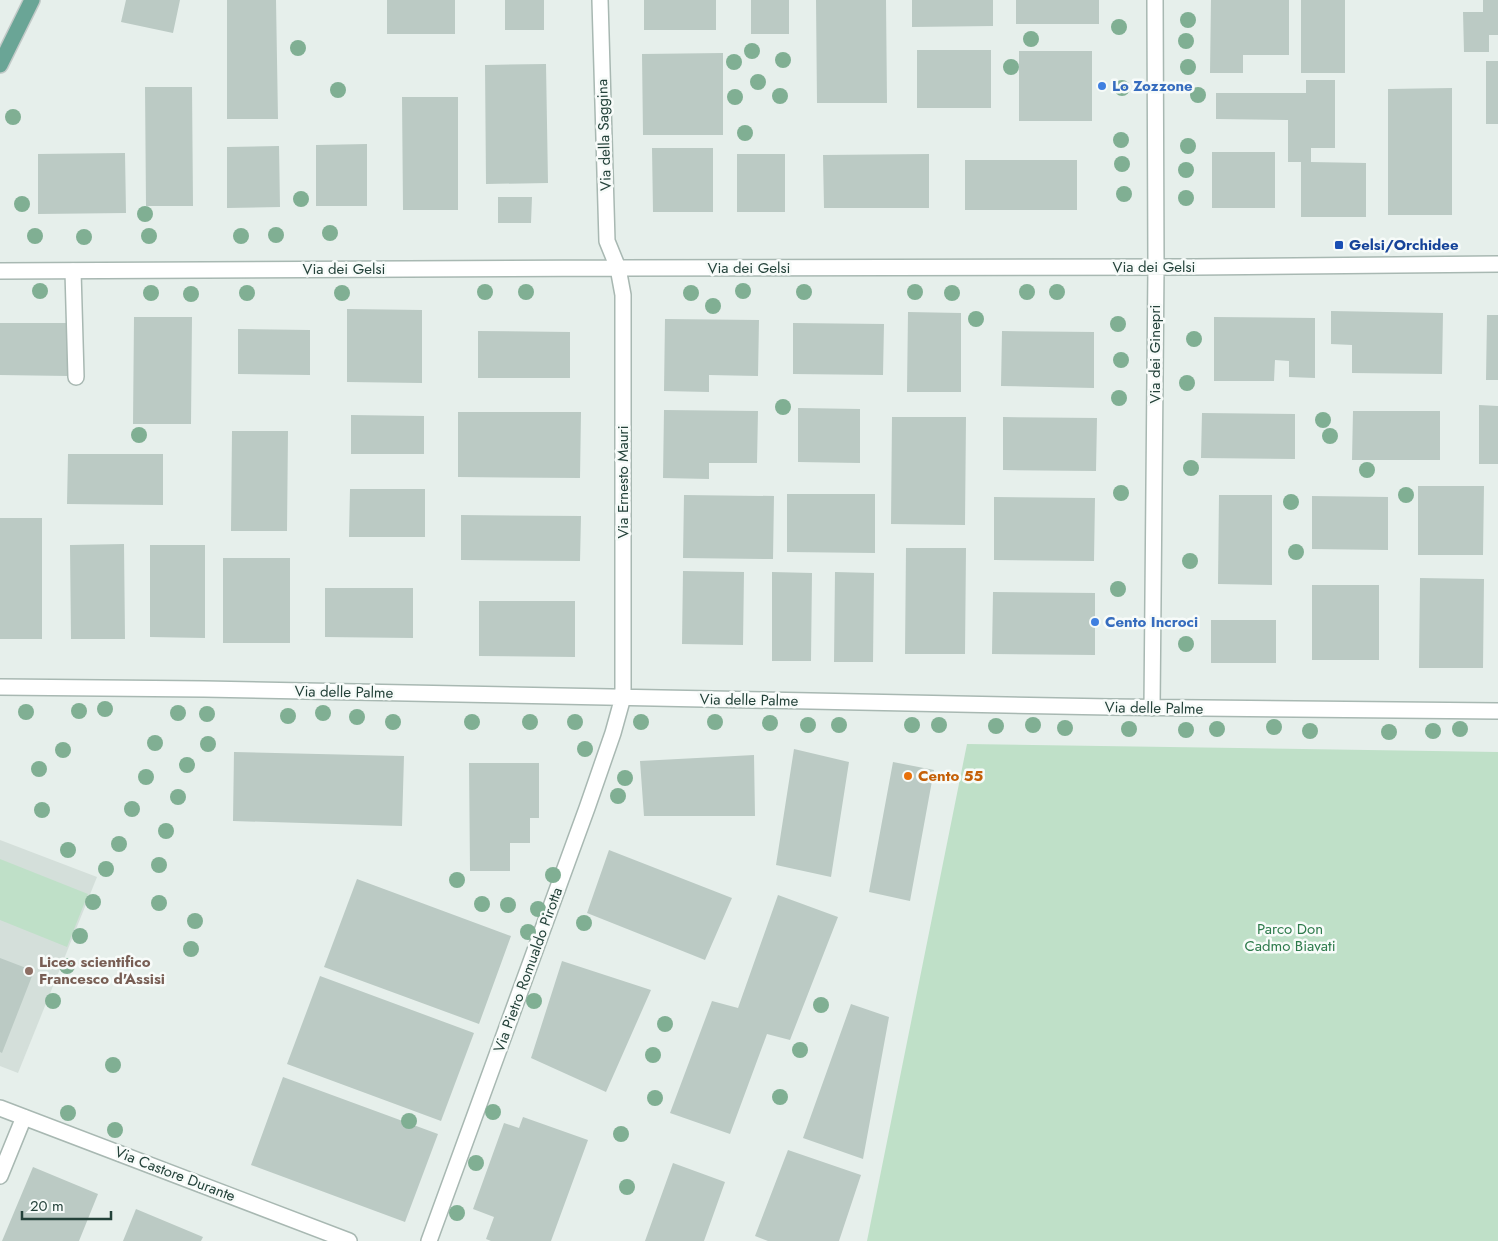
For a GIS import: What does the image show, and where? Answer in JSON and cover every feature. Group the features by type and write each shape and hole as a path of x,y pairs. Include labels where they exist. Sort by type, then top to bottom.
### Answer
{"main road":[{"path":"0,65 32,0"}],"street":[{"name":"Via della Saggina","path":"600,0 607,241 618,268"},
{"name":"Via dei Ginepri","path":"1152,708 1156,267 1155,0"},
{"name":"Via dei Gelsi","path":"0,272 1498,264"},
{"name":"Via Ernesto Mauri","path":"618,268 623,295 623,697"},
{"path":"72,271 76,377"},
{"name":"Via delle Palme","path":"0,687 213,689 1152,708 1498,711"},
{"name":"Via Pietro Romualdo Pirotta","path":"429,1241 614,733 623,697"},
{"name":"Via Castore Durante","path":"0,1108 349,1241"},
{"path":"0,1176 24,1117"}],"shaded area":[{"name":"Liceo scientifico Francesco d'Assisi","path":"0,840 97,877 18,1073 0,1066"}],"green space":[{"name":"Parco Don Cadmo Biavati","path":"967,744 1498,752 1498,1241 867,1241"},
{"path":"0,859 88,894 67,947 0,920"}],"building":[{"path":"126,0 180,0 173,33 121,22"},
{"path":"227,0 276,0 278,119 227,119"},
{"path":"387,0 455,0 455,34 387,34"},
{"path":"505,0 544,0 544,30 505,30"},
{"path":"644,0 716,0 716,30 644,30"},
{"path":"751,0 789,0 789,34 751,34"},
{"path":"816,0 886,0 887,103 817,103"},
{"path":"912,0 993,0 993,26 912,27"},
{"path":"1016,0 1099,0 1099,24 1016,24"},
{"path":"1211,0 1289,0 1289,55 1243,55 1243,73 1210,73"},
{"path":"1301,0 1345,0 1345,73 1301,73"},
{"path":"1483,0 1498,0 1498,35 1489,35 1489,52 1464,52 1463,12 1483,12"},
{"path":"917,50 991,50 991,108 917,108"},
{"path":"1019,51 1092,51 1092,121 1019,121"},
{"path":"723,53 723,135 643,135 642,54"},
{"path":"1486,61 1498,61 1498,124 1486,124"},
{"path":"546,64 548,183 486,184 485,65"},
{"path":"1306,80 1335,80 1335,148 1311,148 1311,162 1366,163 1366,217 1301,217 1301,162 1288,162 1288,120 1216,119 1216,93 1306,93"},
{"path":"145,87 192,87 193,206 146,206"},
{"path":"1452,88 1452,215 1388,215 1388,89"},
{"path":"402,97 458,97 458,210 403,210"},
{"path":"367,144 367,206 316,206 316,145"},
{"path":"279,146 280,207 227,208 227,147"},
{"path":"652,148 713,148 713,212 653,212"},
{"path":"1212,152 1275,152 1275,208 1212,208"},
{"path":"125,153 126,213 38,214 38,154"},
{"path":"737,154 785,154 785,212 737,212"},
{"path":"929,154 929,208 824,208 823,155"},
{"path":"965,160 1077,160 1077,210 965,210"},
{"path":"498,197 532,197 531,223 498,223"},
{"path":"347,309 422,310 422,383 347,382"},
{"path":"1331,311 1443,313 1442,374 1352,373 1352,345 1331,344"},
{"path":"908,312 961,313 961,392 907,392"},
{"path":"1487,315 1498,315 1498,380 1486,380"},
{"path":"134,317 192,317 191,424 133,424"},
{"path":"1214,317 1315,318 1315,378 1289,377 1289,361 1275,360 1274,381 1214,381"},
{"path":"665,319 759,320 758,376 709,375 709,392 664,391"},
{"path":"0,323 68,323 68,376 0,375"},
{"path":"793,323 884,324 883,375 793,374"},
{"path":"238,329 310,330 310,375 238,374"},
{"path":"478,331 570,332 570,378 478,378"},
{"path":"1002,331 1094,332 1094,388 1001,386"},
{"path":"1479,405 1498,406 1498,464 1479,464"},
{"path":"798,408 860,409 860,463 798,462"},
{"path":"664,410 758,411 757,463 709,463 709,479 663,478"},
{"path":"1353,411 1440,411 1440,460 1352,460"},
{"path":"458,412 581,412 580,478 458,477"},
{"path":"1202,413 1295,414 1295,459 1201,458"},
{"path":"351,415 424,416 424,454 351,454"},
{"path":"892,417 966,417 965,525 891,524"},
{"path":"1003,417 1097,418 1096,471 1003,470"},
{"path":"232,431 288,431 287,531 231,531"},
{"path":"68,454 163,454 163,505 67,504"},
{"path":"1418,486 1484,486 1483,555 1418,555"},
{"path":"350,489 425,489 425,537 349,537"},
{"path":"787,494 875,494 875,553 787,552"},
{"path":"684,495 774,496 773,559 683,558"},
{"path":"1219,495 1272,495 1272,585 1218,584"},
{"path":"1312,496 1388,497 1388,550 1312,549"},
{"path":"994,497 1095,498 1094,561 994,560"},
{"path":"461,515 581,516 580,561 461,560"},
{"path":"0,518 42,518 42,639 0,639"},
{"path":"124,544 125,639 71,639 70,545"},
{"path":"150,545 205,545 205,638 150,637"},
{"path":"906,548 966,548 965,654 905,654"},
{"path":"223,558 290,558 290,643 223,643"},
{"path":"683,571 744,572 743,645 682,644"},
{"path":"772,572 812,573 811,661 772,661"},
{"path":"835,572 874,573 873,662 834,662"},
{"path":"1420,578 1484,579 1483,668 1419,668"},
{"path":"1312,585 1379,585 1379,660 1312,660"},
{"path":"325,588 413,588 413,638 325,637"},
{"path":"993,592 1095,593 1095,655 992,654"},
{"path":"479,601 575,601 575,657 479,656"},
{"path":"1211,620 1276,620 1276,663 1211,663"},
{"path":"794,749 849,762 831,877 776,865"},
{"path":"234,752 404,756 402,826 233,821"},
{"path":"754,755 755,816 644,816 640,761"},
{"path":"893,762 934,770 910,901 869,892"},
{"path":"469,763 539,763 539,818 530,818 530,843 510,843 510,871 470,871"},
{"path":"609,850 732,898 705,960 587,913"},
{"path":"357,879 511,936 479,1024 324,967"},
{"path":"778,895 838,917 790,1040 767,1034 730,1134 670,1113 712,1001 738,1008"},
{"path":"0,958 34,971 2,1053 0,1052"},
{"path":"562,961 651,990 606,1092 531,1058"},
{"path":"320,976 474,1033 441,1121 287,1064"},
{"path":"851,1004 889,1017 863,1159 803,1138"},
{"path":"283,1077 438,1134 405,1222 251,1165"},
{"path":"523,1117 588,1140 551,1241 491,1241 486,1239 494,1217 473,1209 504,1123 519,1128"},
{"path":"788,1150 861,1175 839,1241 768,1241 755,1236"},
{"path":"673,1163 725,1182 704,1241 645,1241"},
{"path":"33,1167 98,1194 79,1241 2,1241"},
{"path":"136,1209 203,1237 201,1241 123,1241"}],"place":[{"name":"Lo Zozzone","path":"1102,86"},
{"name":"Gelsi/Orchidee","path":"1339,245"},
{"name":"Cento Incroci","path":"1095,622"},
{"name":"Cento 55","path":"908,776"},
{"name":"Liceo scientifico Francesco d'Assisi","path":"29,971"}]}
